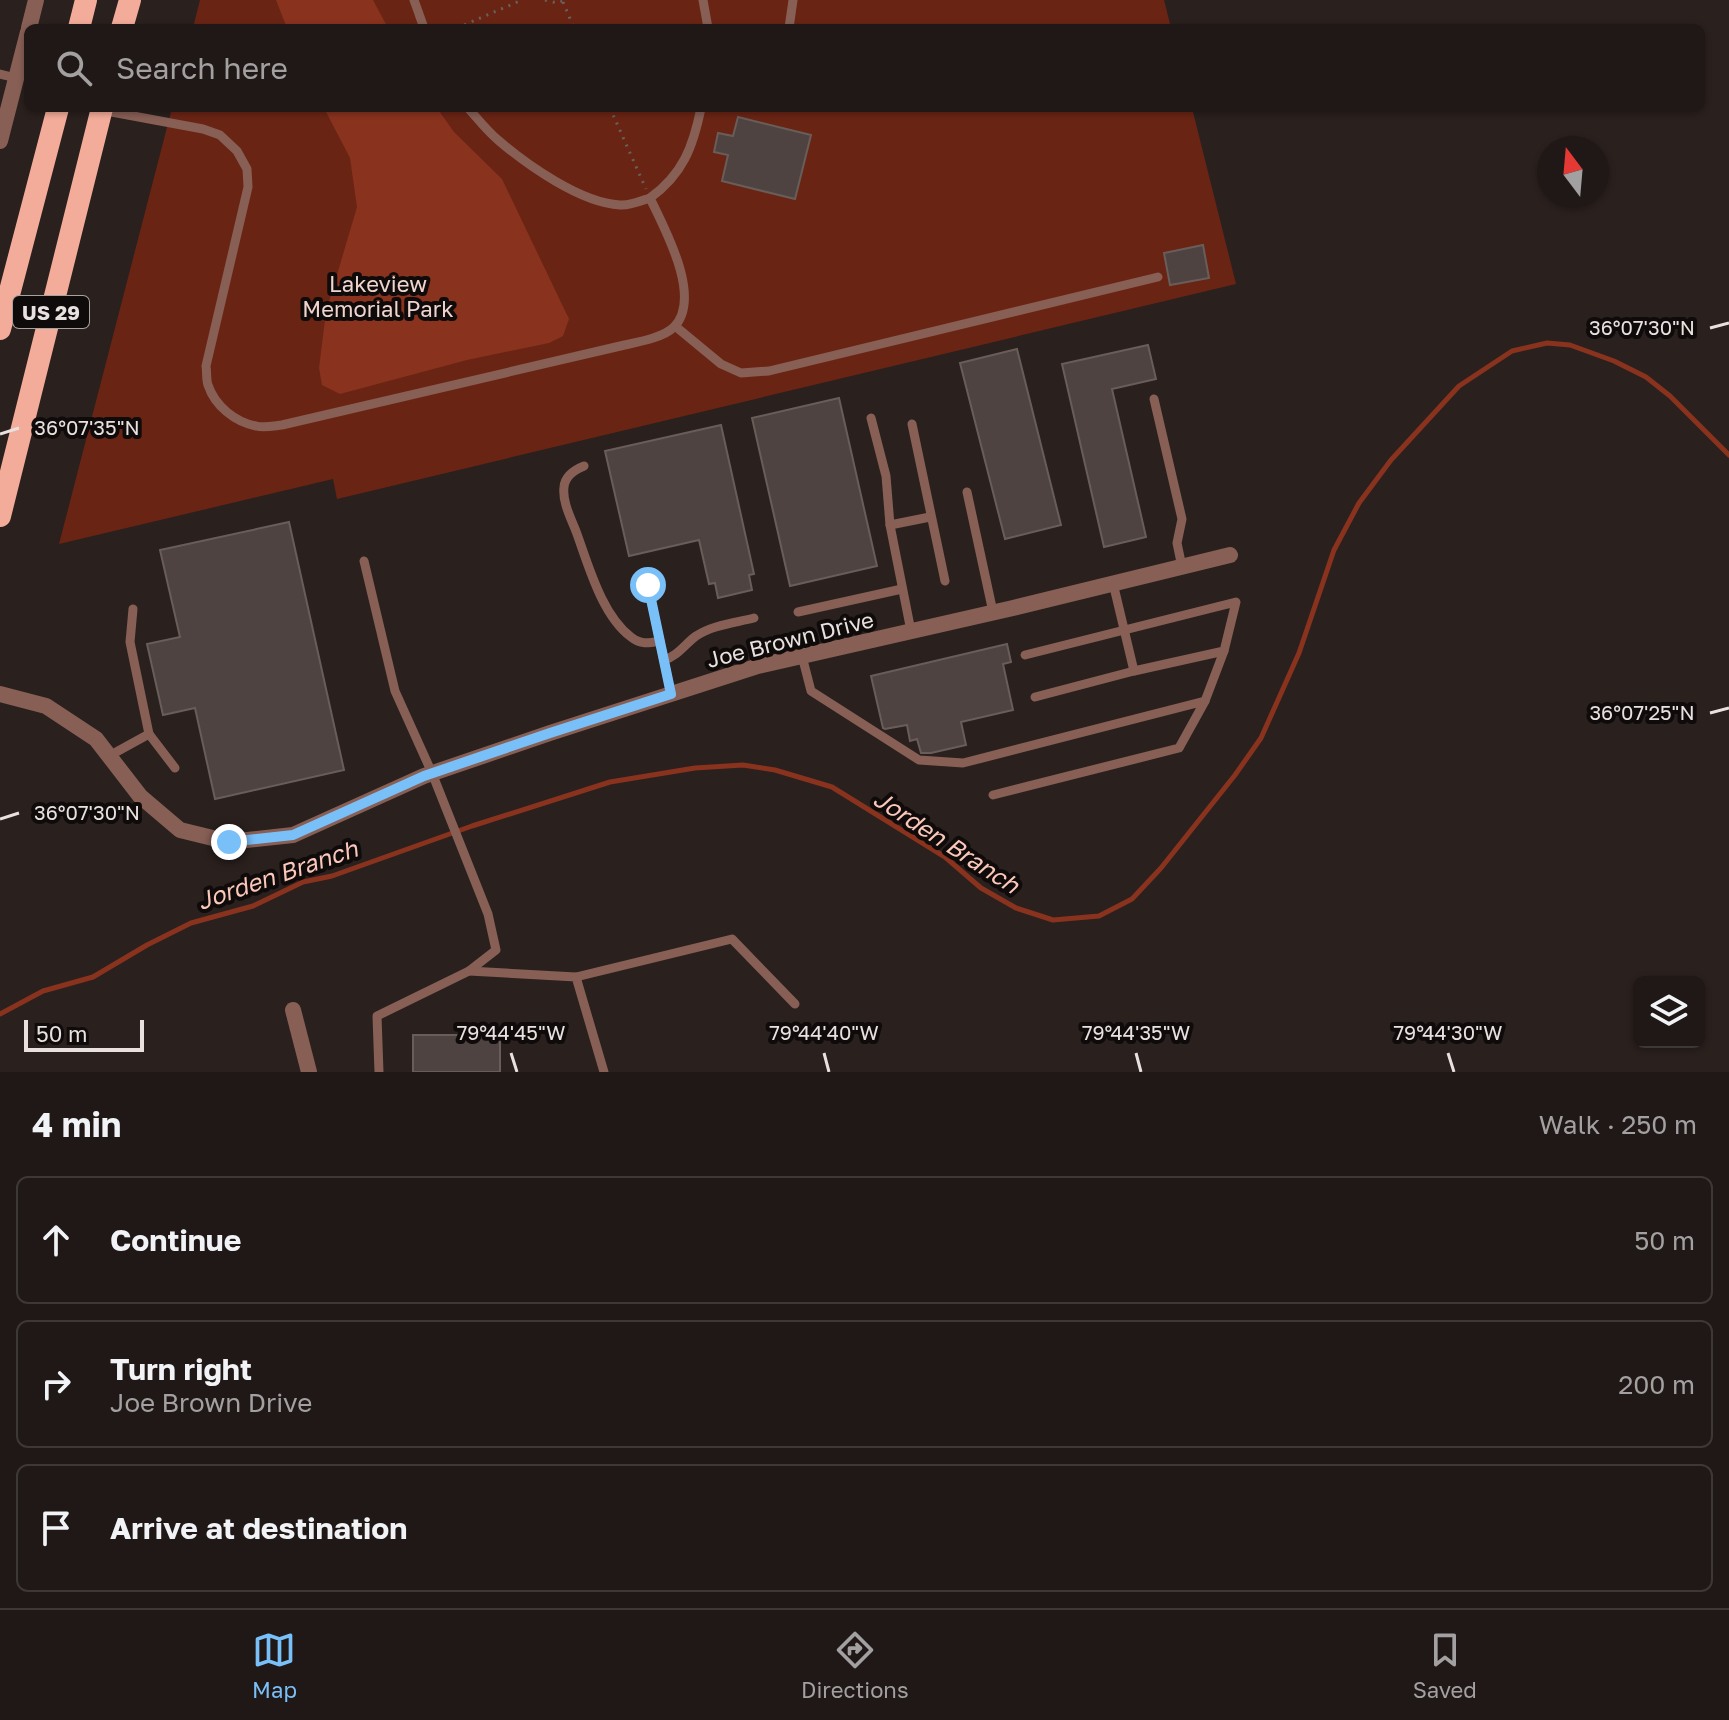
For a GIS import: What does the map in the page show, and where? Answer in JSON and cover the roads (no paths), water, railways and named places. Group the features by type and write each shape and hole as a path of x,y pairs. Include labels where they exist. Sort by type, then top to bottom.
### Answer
{"highway":[{"path":"80,24 86,0"},
{"path":"123,24 130,0"},
{"name":"US 29","path":"0,329 57,112"},
{"name":"US 29","path":"0,516 101,112"}],"street":[{"path":"30,24 36,0"},
{"path":"0,141 8,76 24,39"},
{"name":"Joe Brown Drive","path":"0,694 46,706 96,739 140,796 180,830 229,842 293,835 432,773 758,666 1230,555"},
{"path":"293,1010 309,1072"}],"lane":[{"path":"414,0 423,24"},
{"path":"703,0 707,24"},
{"path":"790,24 793,0"},
{"path":"117,112 220,135 237,151 247,169 248,187 206,366 208,384 216,401 241,422 259,427 282,425 663,334 675,326 684,309 683,283 680,264 650,198"},
{"path":"472,112 525,162 565,187 622,206 650,198 668,185 683,164 700,112"},
{"path":"675,326 721,364 741,373 769,371 1158,277"},
{"path":"1154,399 1182,519 1177,543 1182,567"},
{"path":"871,418 886,476 890,525 911,631"},
{"path":"912,424 945,581"},
{"path":"584,466 567,478 564,496 597,588 609,610 631,638 642,644 660,641"},
{"path":"967,492 993,612"},
{"path":"890,525 930,517"},
{"path":"364,561 395,691 432,773 488,914 496,950 469,971 377,1016 379,1072"},
{"path":"1113,583 1134,671"},
{"path":"648,585 671,694"},
{"path":"798,612 902,589"},
{"path":"993,795 1179,748 1205,701 1224,651 1236,602 1025,655"},
{"path":"133,609 130,642 149,734 175,768"},
{"path":"664,660 673,657 709,628 754,618"},
{"path":"1035,697 1224,651"},
{"path":"802,656 811,691 919,760 963,763 1205,701"},
{"path":"109,756 149,734"},
{"path":"469,971 576,977 732,939 795,1004"},
{"path":"576,977 604,1072"}],"waterway":[{"name":"Jorden Branch","path":"0,1014 43,991 93,977 191,923 253,906 303,882 332,876 472,826 610,782 695,768 743,765 775,770 832,787 945,857 981,888 1016,908 1053,920 1099,916 1132,899 1161,868 1261,738 1299,653 1334,550 1359,503 1391,460 1459,386 1512,351 1547,343 1570,345 1646,377 1670,396 1729,455"}],"park label":[{"name":"Lakeview Memorial Park","path":"378,296"}]}
